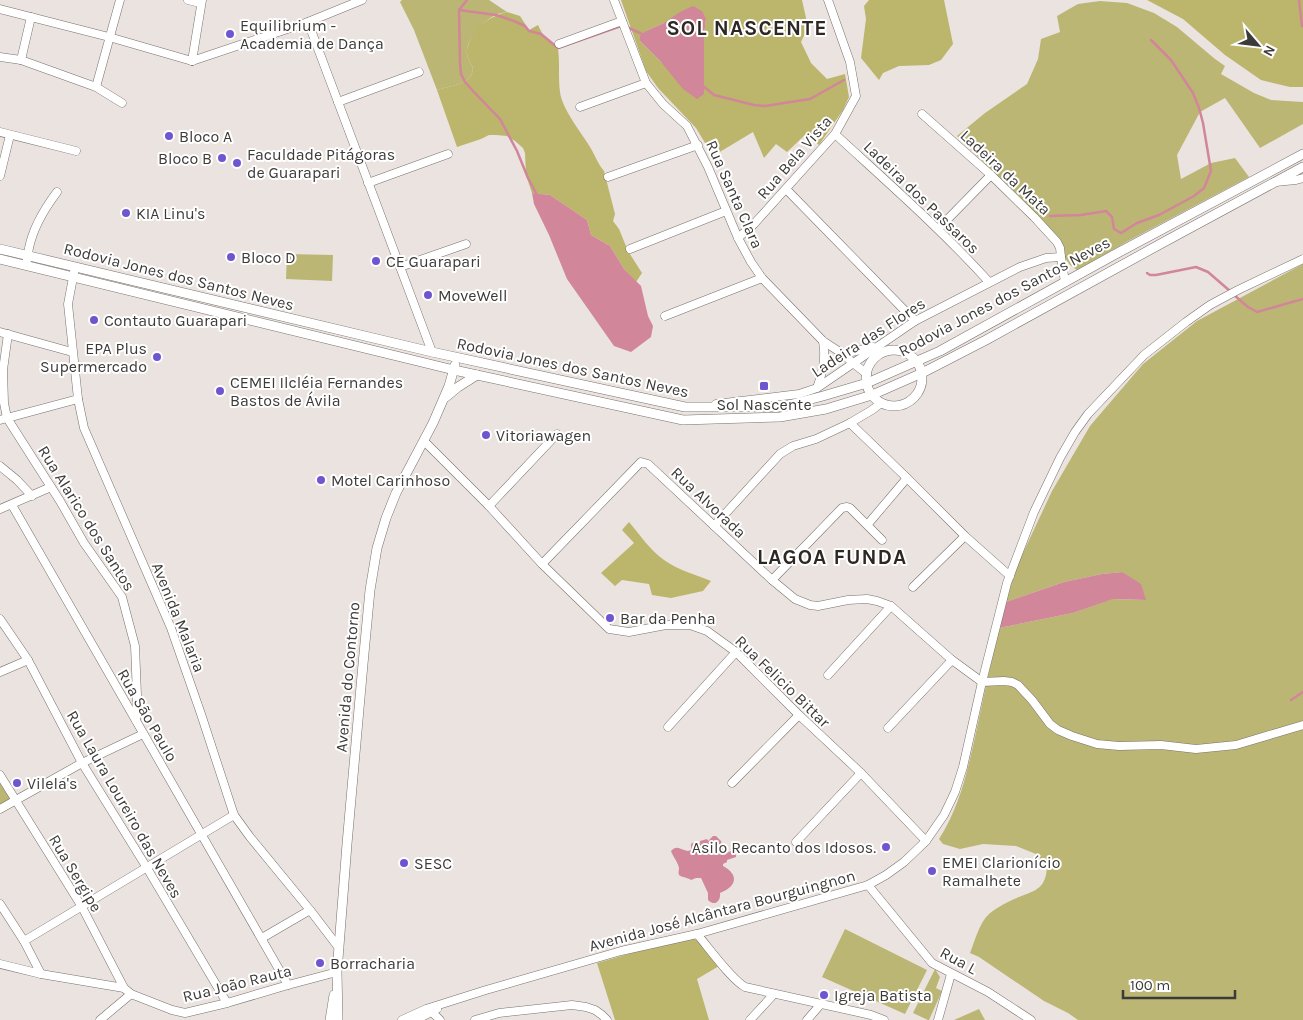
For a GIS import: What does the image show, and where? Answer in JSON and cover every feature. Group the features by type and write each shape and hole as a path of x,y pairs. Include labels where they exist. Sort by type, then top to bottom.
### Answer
{"main road":[{"name":"Rodovia Jones dos Santos Neves","path":"0,249 456,358 685,408 780,407 823,396 940,351 1303,154"},
{"name":"Rodovia Jones dos Santos Neves","path":"0,259 477,376 683,420 780,416 826,409 872,395 922,373 1303,167"},
{"path":"212,311 215,301"},
{"path":"882,349 908,354 916,361 922,373 920,390 915,397 902,405 896,406 881,403 872,395 867,378 872,362 882,349"},
{"name":"Avenida do Contorno","path":"445,355 450,369"},
{"name":"Avenida do Contorno","path":"330,1020 337,972 363,664 376,548 396,493 444,399 450,369 456,358"},
{"path":"444,399 458,387 477,376"},
{"name":"Avenida do Contorno","path":"337,972 339,1020"}],"street":[{"path":"96,88 120,0"},
{"path":"188,0 201,2 192,60"},
{"path":"0,9 192,60 308,22 362,0"},
{"name":"Rua Santa Clara","path":"614,0 646,83 663,104 687,126 698,144 726,212 750,262 762,278 823,341 843,354 867,378"},
{"name":"Rua Bela Vista","path":"738,238 754,224 835,134 856,96 850,62 828,0"},
{"path":"21,60 30,17"},
{"path":"559,44 622,21"},
{"path":"308,22 432,352"},
{"path":"0,57 21,60 96,88 122,103"},
{"path":"338,102 418,72"},
{"path":"580,107 646,83"},
{"name":"Ladeira da Mata","path":"922,114 991,175 1049,232 1059,246 1061,257"},
{"path":"0,132 76,151"},
{"path":"0,176 10,134"},
{"name":"Ladeira dos Passaros","path":"835,134 938,229 989,282"},
{"path":"608,177 698,144"},
{"path":"368,183 448,154"},
{"path":"938,229 991,175"},
{"path":"1272,183 1303,178"},
{"path":"786,188 915,321"},
{"path":"26,266 34,232 57,192"},
{"path":"630,249 726,212"},
{"path":"400,266 466,244"},
{"path":"1061,257 1064,282"},
{"name":"Ladeira das Flores","path":"685,408 799,394 817,388 853,363 882,349 915,321 1020,267 1040,259 1061,257"},
{"name":"Avenida José Alcântara Bourguingnon","path":"402,1020 423,1015 446,1003 486,990 622,951 697,934 868,885 904,862 926,841 944,815 955,792 963,767 982,682 1010,576 1034,512 1064,451 1088,414 1144,355 1186,322 1210,305 1261,278 1303,259"},
{"name":"Avenida Malaria","path":"75,267 68,304 78,399 84,428 171,628 202,714 234,815 339,948"},
{"path":"665,316 762,278"},
{"path":"4,333 72,352"},
{"name":"Rua Alarico dos Santos","path":"4,333 3,419 51,487 84,543 122,597 135,646 136,722"},
{"path":"817,388 823,373 823,341"},
{"path":"843,354 882,349"},
{"path":"3,419 78,399"},
{"path":"714,526 780,454 793,446 816,439 850,423 881,403"},
{"path":"850,423 965,536 1010,576"},
{"path":"489,506 557,434"},
{"name":"Rua Felicio Bittar","path":"424,441 489,506 542,564 609,629 629,632 666,625 690,625 707,631 736,652 799,716 861,773 926,841"},
{"name":"Rua Alvorada","path":"542,564 641,462 648,464 772,580 795,599 818,606 858,599 877,600 890,606 952,660 982,682"},
{"path":"0,466 32,496"},
{"path":"868,524 907,478"},
{"path":"0,509 51,487"},
{"name":"Rua São Paulo","path":"12,505 288,985"},
{"path":"772,580 842,508 850,508 882,540"},
{"path":"912,587 965,536"},
{"path":"828,676 890,606"},
{"name":"Rua Laura Loureiro das Neves","path":"0,619 28,660 82,763 227,1003"},
{"path":"668,727 736,652"},
{"path":"0,672 28,660"},
{"path":"888,728 952,660"},
{"path":"982,682 1004,681 1018,685 1054,727 1072,736 1097,744 1119,746 1161,745 1196,749 1216,748 1236,745 1303,725"},
{"path":"732,783 799,716"},
{"path":"0,809 82,763 143,734"},
{"path":"796,842 861,773"},
{"name":"Rua Sergipe","path":"0,775 82,907 124,988"},
{"path":"24,941 234,815"},
{"name":"Rua L","path":"868,885 932,963 988,992 1031,1020"},
{"path":"0,904 24,941 41,974"},
{"path":"262,938 310,910"},
{"path":"697,934 721,963 741,984 747,987 820,1004 869,1018 884,1020"},
{"path":"0,964 41,974 124,988"},
{"name":"Rua João Rauta","path":"124,988 131,994 185,1013 337,972"},
{"path":"938,1020 951,974"},
{"path":"100,1020 131,994"},
{"path":"750,1020 774,994"},
{"path":"807,1020 820,1004"},
{"path":"475,1020 499,1013 572,1005 595,1010 604,1017"},
{"path":"172,1010 172,1020"},
{"path":"423,1015 440,1020"}],"shaded area":[{"path":"402,0 489,0 507,12 491,18 472,37 467,49 468,58 473,68 469,78 459,84 437,90 414,30 400,2"},
{"path":"621,0 802,0 808,27 801,42 811,63 827,79 845,74 849,97 843,110 819,145 806,134 787,152 776,144 764,158 753,132 713,156 696,128 658,88 646,71","holes":["706,19 704,35 704,94 661,62 640,41 646,31 664,23"]},
{"path":"869,0 944,0 953,44 941,60 929,65 899,66 883,73 879,80 861,58 866,19 864,6"},
{"path":"1147,0 1303,0 1303,87 1290,87 1261,80 1225,55 1183,19"},
{"path":"1100,1 1127,3 1154,13 1177,27 1225,66 1221,74 1254,93 1271,100 1303,102 1303,124 1260,148 1225,98 1200,112 1177,155 1181,179 1211,163 1235,158 1249,177 1077,270 1070,265 1030,208 957,136 985,113 1027,84 1038,59 1041,39 1060,32 1057,16 1078,4"},
{"path":"693,6 702,11 706,19 704,35 704,94 697,99 683,89 661,62 640,41 640,36 646,31"},
{"path":"507,12 520,16 529,30 538,25 544,37 558,49 561,99 604,171 615,214 613,221 619,229 628,251 642,273 636,282 624,269 610,246 591,235 587,220 550,195 532,193 526,175 525,153 523,148 515,141 507,136 489,135 457,147 437,90 459,84 469,78 473,68 467,51 472,37 484,23 495,16"},
{"path":"532,193 550,195 587,220 591,235 610,246 624,269 641,286 648,316 653,326 651,337 631,352 614,346 567,279 534,204"},
{"path":"287,254 333,255 332,281 286,279"},
{"path":"1303,264 1303,1020 1078,1020 1044,1001 979,957 970,953 980,927 992,911 1003,904 1036,890 1045,879 1047,866 1036,854 1016,846 983,844 960,849 943,844 939,839 952,815 965,777 999,628 1073,613 1112,599 1145,600 1122,572 1064,582 1006,602 1016,568 1052,491 1090,426 1143,364 1197,321"},
{"path":"629,522 650,547 669,564 711,581 703,591 671,598 652,595 649,584 622,580 615,586 601,573 634,543 622,530"},
{"path":"1122,572 1141,584 1146,600 1113,599 1073,613 999,628 1006,602 1064,582"},
{"path":"0,778 14,799 0,807"},
{"path":"713,836 716,836 721,841 724,854 731,851 736,853 736,857 727,860 723,864 732,873 734,881 730,888 720,893 720,898 715,903 708,900 708,893 701,878 691,880 679,875 679,868 671,851 677,848 691,850 691,844 694,842 700,843 700,841 707,839 708,841"},
{"path":"845,929 927,970 905,1014 822,977"},
{"path":"691,936 717,958 719,966 697,979 709,1020 615,1020 597,963"},
{"path":"935,969 940,977 936,988 942,991 928,1020 913,1013"},
{"path":"979,1009 985,1020 954,1020"}],"waterway":[{"path":"467,0 459,10 461,74 465,82 500,119 537,195"},
{"path":"1299,0 1302,26"},
{"path":"459,10 496,15 514,21 525,26 529,31 541,34 558,48 621,26"},
{"path":"627,27 644,35"},
{"path":"1050,216 1081,215 1106,211 1112,217 1114,229 1121,233 1137,223 1159,215 1194,196 1204,188 1211,171 1199,108 1193,93 1171,60 1151,40"},
{"path":"703,86 714,95 765,106 810,99 844,80"},
{"path":"1147,273 1156,275 1196,267 1208,272 1230,291"},
{"path":"1234,295 1257,312 1303,299"},
{"path":"1291,700 1303,692"}],"place":[{"name":"Equilibrium - Academia de Dança","path":"230,34"},
{"name":"Bloco A","path":"169,136"},
{"name":"Bloco B","path":"222,158"},
{"name":"Faculdade Pitágoras de Guarapari","path":"237,163"},
{"name":"KIA Linu's","path":"126,213"},
{"name":"Bloco D","path":"231,257"},
{"name":"CE Guarapari","path":"376,261"},
{"name":"MoveWell","path":"428,295"},
{"name":"Contauto Guarapari","path":"94,320"},
{"name":"EPA Plus Supermercado","path":"157,357"},
{"name":"Sol Nascente","path":"764,386"},
{"name":"CEMEI Ilcléia Fernandes Bastos de Ávila","path":"220,391"},
{"name":"Vitoriawagen","path":"486,435"},
{"name":"Motel Carinhoso","path":"321,480"},
{"name":"Bar da Penha","path":"610,618"},
{"name":"Vilela's","path":"17,783"},
{"name":"Asilo Recanto dos Idosos.","path":"886,847"},
{"name":"SESC","path":"404,863"},
{"name":"EMEI Clarionício Ramalhete","path":"932,871"},
{"name":"Borracharia","path":"320,963"},
{"name":"Igreja Batista","path":"824,995"}],"district":[{"name":"SOL NASCENTE","path":"747,28"},
{"name":"LAGOA FUNDA","path":"832,557"}]}
